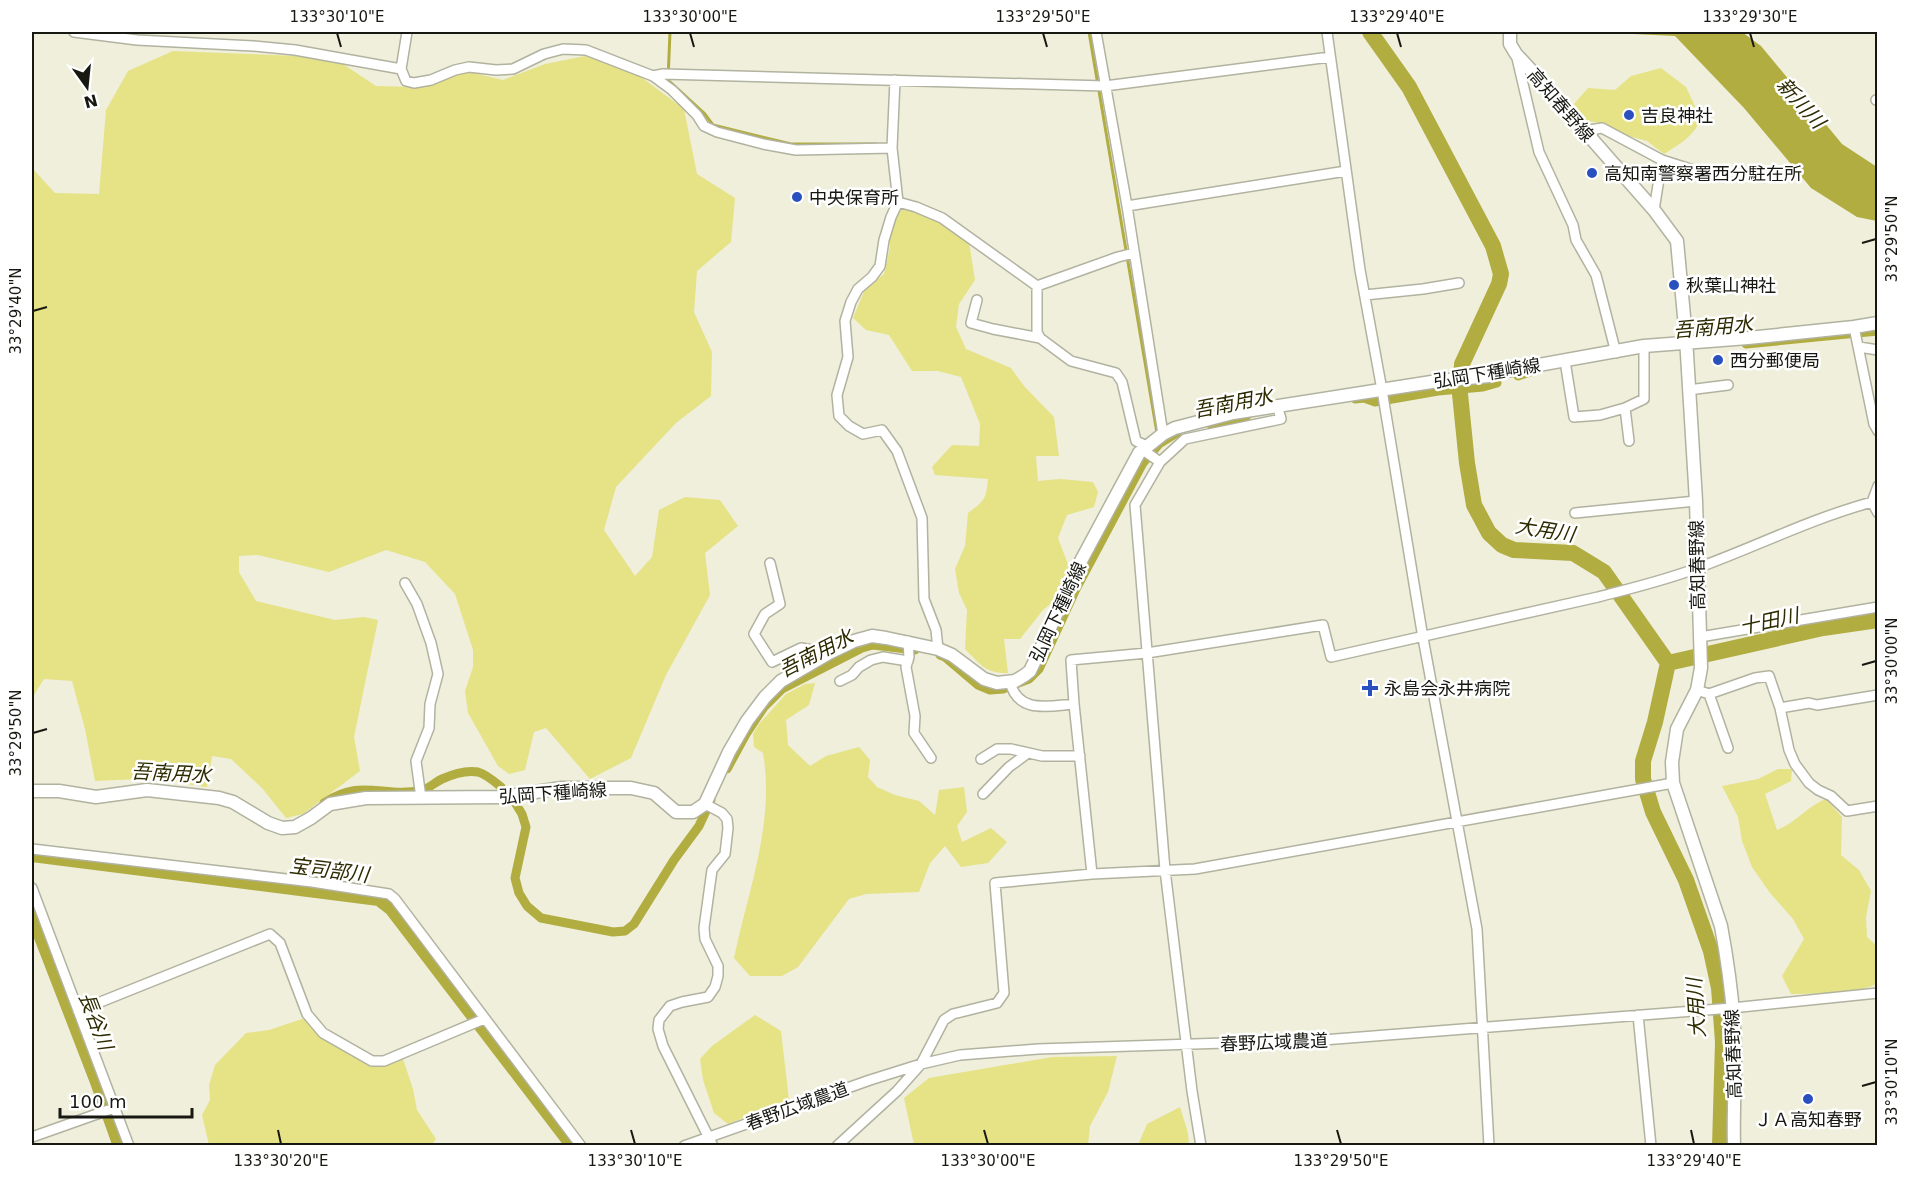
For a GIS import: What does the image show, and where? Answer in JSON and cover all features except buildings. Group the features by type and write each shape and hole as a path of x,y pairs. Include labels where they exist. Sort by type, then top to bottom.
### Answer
{"main road":[{"name":"高知春野線","path":"1510,33 1510,44 1516,54 1654,210 1677,241 1696,501 1703,692 1682,716 1677,729 1667,784 1721,926 1732,1008 1735,1057 1734,1146"},
{"name":"弘岡下種崎線","path":"1011,687 1033,665 1075,572 1139,453 1163,434 1175,428 1233,413 1383,393 1438,381 1489,376 1504,371 1565,363 1616,352 1856,336 1878,323"},
{"path":"710,806 729,752 747,721 765,698 781,681 854,641 872,636 909,651 938,649 952,655 984,679 1011,687"},
{"name":"弘岡下種崎線","path":"32,791 59,791 96,797 147,790 219,798 233,802 268,823 282,828 295,827 330,804 421,793 502,797 562,788 631,788 654,793 676,812 693,812 710,806"}],"street":[{"path":"75,32 137,40 295,50 401,69"},
{"path":"407,32 401,69 406,81 414,83 431,80 469,67 513,69 544,54 563,49 586,51 653,76 672,90 697,115 704,126 717,132 796,150 892,147"},
{"path":"1096,32 1127,206 1163,434"},
{"path":"1327,32 1365,295 1423,638 1477,929 1489,1146"},
{"path":"1516,54 1539,152 1573,225 1576,240 1596,275 1616,352"},
{"path":"653,76 663,74 1105,86 1330,57"},
{"path":"895,80 892,147 898,202 884,240 880,266 872,277 858,289 851,302 845,321 848,357 837,395 839,416 849,426 863,434 882,430 897,451 922,518 924,599 936,630 938,649"},
{"path":"1583,131 1602,128 1662,160 1706,174"},
{"path":"1654,210 1662,160"},
{"path":"1127,206 1346,171"},
{"path":"898,202 942,218 1037,286"},
{"path":"1037,286 1134,253"},
{"path":"1365,295 1459,284"},
{"path":"1037,286 1037,332 1040,338"},
{"path":"977,300 971,323 1040,338 1071,361 1116,374 1122,382 1136,441 1148,448 1159,461"},
{"path":"1856,336 1878,350"},
{"path":"1856,336 1874,424 1878,431"},
{"path":"1565,363 1574,417 1600,415 1625,408 1644,399 1644,349"},
{"path":"1689,390 1728,385"},
{"path":"1201,1146 1192,1091 1181,1045 1135,505 1159,461 1185,439 1281,419 1278,407"},
{"path":"1625,408 1629,441"},
{"path":"1878,486 1872,502 1878,513"},
{"path":"1575,513 1696,501"},
{"path":"1092,874 1071,660 1147,653 1323,625 1331,657 1423,638 1640,586 1697,569 1839,511 1872,502"},
{"path":"770,563 780,604 765,614 753,634 772,662 801,648 829,653"},
{"path":"405,583 417,604 431,643 438,674 430,704 429,728 417,761 421,793"},
{"path":"1700,639 1878,607"},
{"path":"840,681 871,660 909,651 906,667 915,717 914,733 931,758"},
{"path":"1728,748 1719,720 1703,692 1769,676 1780,708 1789,750 1795,764 1809,783 1831,796 1847,811 1878,806"},
{"path":"1011,687 1017,699 1035,707 1074,704"},
{"path":"1780,708 1809,703 1817,705 1878,695"},
{"path":"981,759 997,749 1011,749 1042,756 1080,756"},
{"path":"983,794 1009,767 1028,753"},
{"path":"841,1142 897,1091 921,1064 944,1020 953,1014 997,1003 1004,993 994,883 1092,874 1194,869 1667,784"},
{"path":"710,806 727,819 728,828 725,854 712,870 704,928 705,939 718,966 718,976 715,987 708,997 670,1006 659,1020 658,1029 663,1046 711,1141"},
{"path":"32,849 312,882 389,894 581,1146"},
{"path":"32,888 36,910 78,1011 129,1146"},
{"path":"78,1011 270,934 280,943 307,1014 323,1033 372,1060 384,1061 484,1019"},
{"name":"春野広域農道","path":"684,1146 711,1141 870,1080 960,1055 1323,1040 1732,1008 1878,993"},
{"path":"1638,1015 1651,1146"},
{"path":"32,1137 114,1108"},
{"path":"841,1142 854,1146"}],"shaded area":[{"path":"173,51 297,56 343,64 376,86 420,87 461,70 503,80 545,64 590,55 637,74 684,109 697,174 735,198 731,242 697,271 694,312 712,352 711,396 676,423 616,487 604,530 635,576 652,557 659,510 685,497 720,500 738,526 705,553 710,595 666,675 631,758 590,779 546,728 534,732 525,770 509,774 498,766 468,713 465,691 473,667 473,650 455,594 425,562 386,550 329,572 258,555 239,556 239,572 256,601 335,620 364,617 378,620 354,737 360,771 303,814 286,818 262,788 231,759 212,756 207,787 163,778 95,781 85,729 72,681 44,679 32,698 32,168 55,193 99,194 106,110 128,71"},
{"path":"1661,68 1686,87 1701,119 1690,135 1675,147 1664,154 1647,141 1625,135 1601,123 1581,120 1574,104 1588,88 1615,90 1631,76"},
{"path":"904,205 938,220 969,242 975,280 959,304 956,327 966,349 1011,368 1024,386 1054,417 1059,456 1036,456 1038,481 1060,479 1093,482 1098,492 1094,507 1067,515 1058,538 1072,575 1058,598 1043,610 1020,639 1004,639 1008,673 989,670 965,649 967,610 959,593 955,569 965,546 968,513 983,499 988,479 935,475 932,467 952,445 979,446 980,424 961,377 938,371 912,371 889,335 866,330 853,318 865,289 884,274 890,247 889,229"},
{"path":"815,683 809,705 786,720 788,745 810,766 826,756 859,747 870,760 868,777 877,787 895,795 919,801 935,815 939,790 964,787 967,812 957,826 962,842 991,828 1007,842 988,863 961,867 945,846 930,863 919,892 866,894 849,899 798,967 782,976 750,976 734,958 758,857 766,805 763,753 754,747 753,734 786,694 805,684"},
{"path":"1778,769 1792,769 1791,781 1765,794 1777,830 1826,799 1842,817 1841,855 1859,870 1871,891 1866,917 1867,937 1878,947 1877,983 1871,986 1837,992 1791,994 1782,976 1804,939 1793,919 1770,893 1752,867 1742,841 1738,817 1722,786 1758,779"},
{"path":"755,1015 781,1031 789,1100 728,1124 714,1113 703,1080 700,1059 712,1046"},
{"path":"305,1018 325,1038 348,1053 375,1061 403,1059 417,1110 436,1139 431,1146 209,1145 202,1115 210,1100 209,1085 215,1065 246,1033 269,1030"},
{"path":"1117,1056 1108,1092 1090,1126 1088,1145 914,1145 904,1098 929,1078 1052,1057"},
{"path":"1180,1107 1189,1145 1138,1145 1147,1124"}],"water":[{"name":"新川川","path":"1591,32 1742,32 1761,46 1842,144 1877,167 1877,221 1857,217 1811,188 1744,108 1675,36"}],"waterway":[{"path":"670,32 668,80 704,113 713,125 791,144 877,144"},
{"path":"1089,32 1157,433"},
{"name":"大用川","path":"1370,32 1409,87 1493,246 1501,274 1499,284 1462,364 1460,394 1474,505 1489,533 1502,545 1514,550 1573,553 1604,572 1668,663 1655,722 1643,761 1643,779 1653,812 1686,880 1711,951 1719,988 1723,1042 1720,1146"},
{"name":"吾南用水","path":"1746,344 1878,331"},
{"name":"吾南用水","path":"1518,376 1533,371"},
{"name":"吾南用水","path":"1355,399 1364,398 1375,402 1497,383"},
{"name":"吾南用水","path":"1211,425 1247,416"},
{"name":"吾南用水","path":"940,655 978,685 990,690 1003,689 1029,679 1039,669 1075,591 1143,463 1159,444 1177,433"},
{"name":"十田川","path":"1668,663 1823,628 1878,620"},
{"name":"吾南用水","path":"727,769 764,707 782,689 862,648 873,645 915,650"},
{"name":"吾南用水","path":"324,803 350,791 408,792 422,790 446,777 469,772 484,774 501,787"},
{"name":"吾南用水","path":"514,801 522,814 526,827 515,878 519,893 527,906 541,918 613,932 625,931 634,924 674,860 699,826 711,800"},
{"name":"宝司部川","path":"32,854 379,898 392,908 574,1146"},
{"name":"長谷川","path":"32,911 121,1146"}],"place":[{"name":"吉良神社","path":"1629,115"},
{"name":"高知南警察署西分駐在所","path":"1592,173"},
{"name":"中央保育所","path":"797,197"},
{"name":"秋葉山神社","path":"1674,285"},
{"name":"西分郵便局","path":"1718,360"},
{"name":"永島会永井病院","path":"1370,688"},
{"name":"ＪＡ高知春野","path":"1808,1099"}]}
